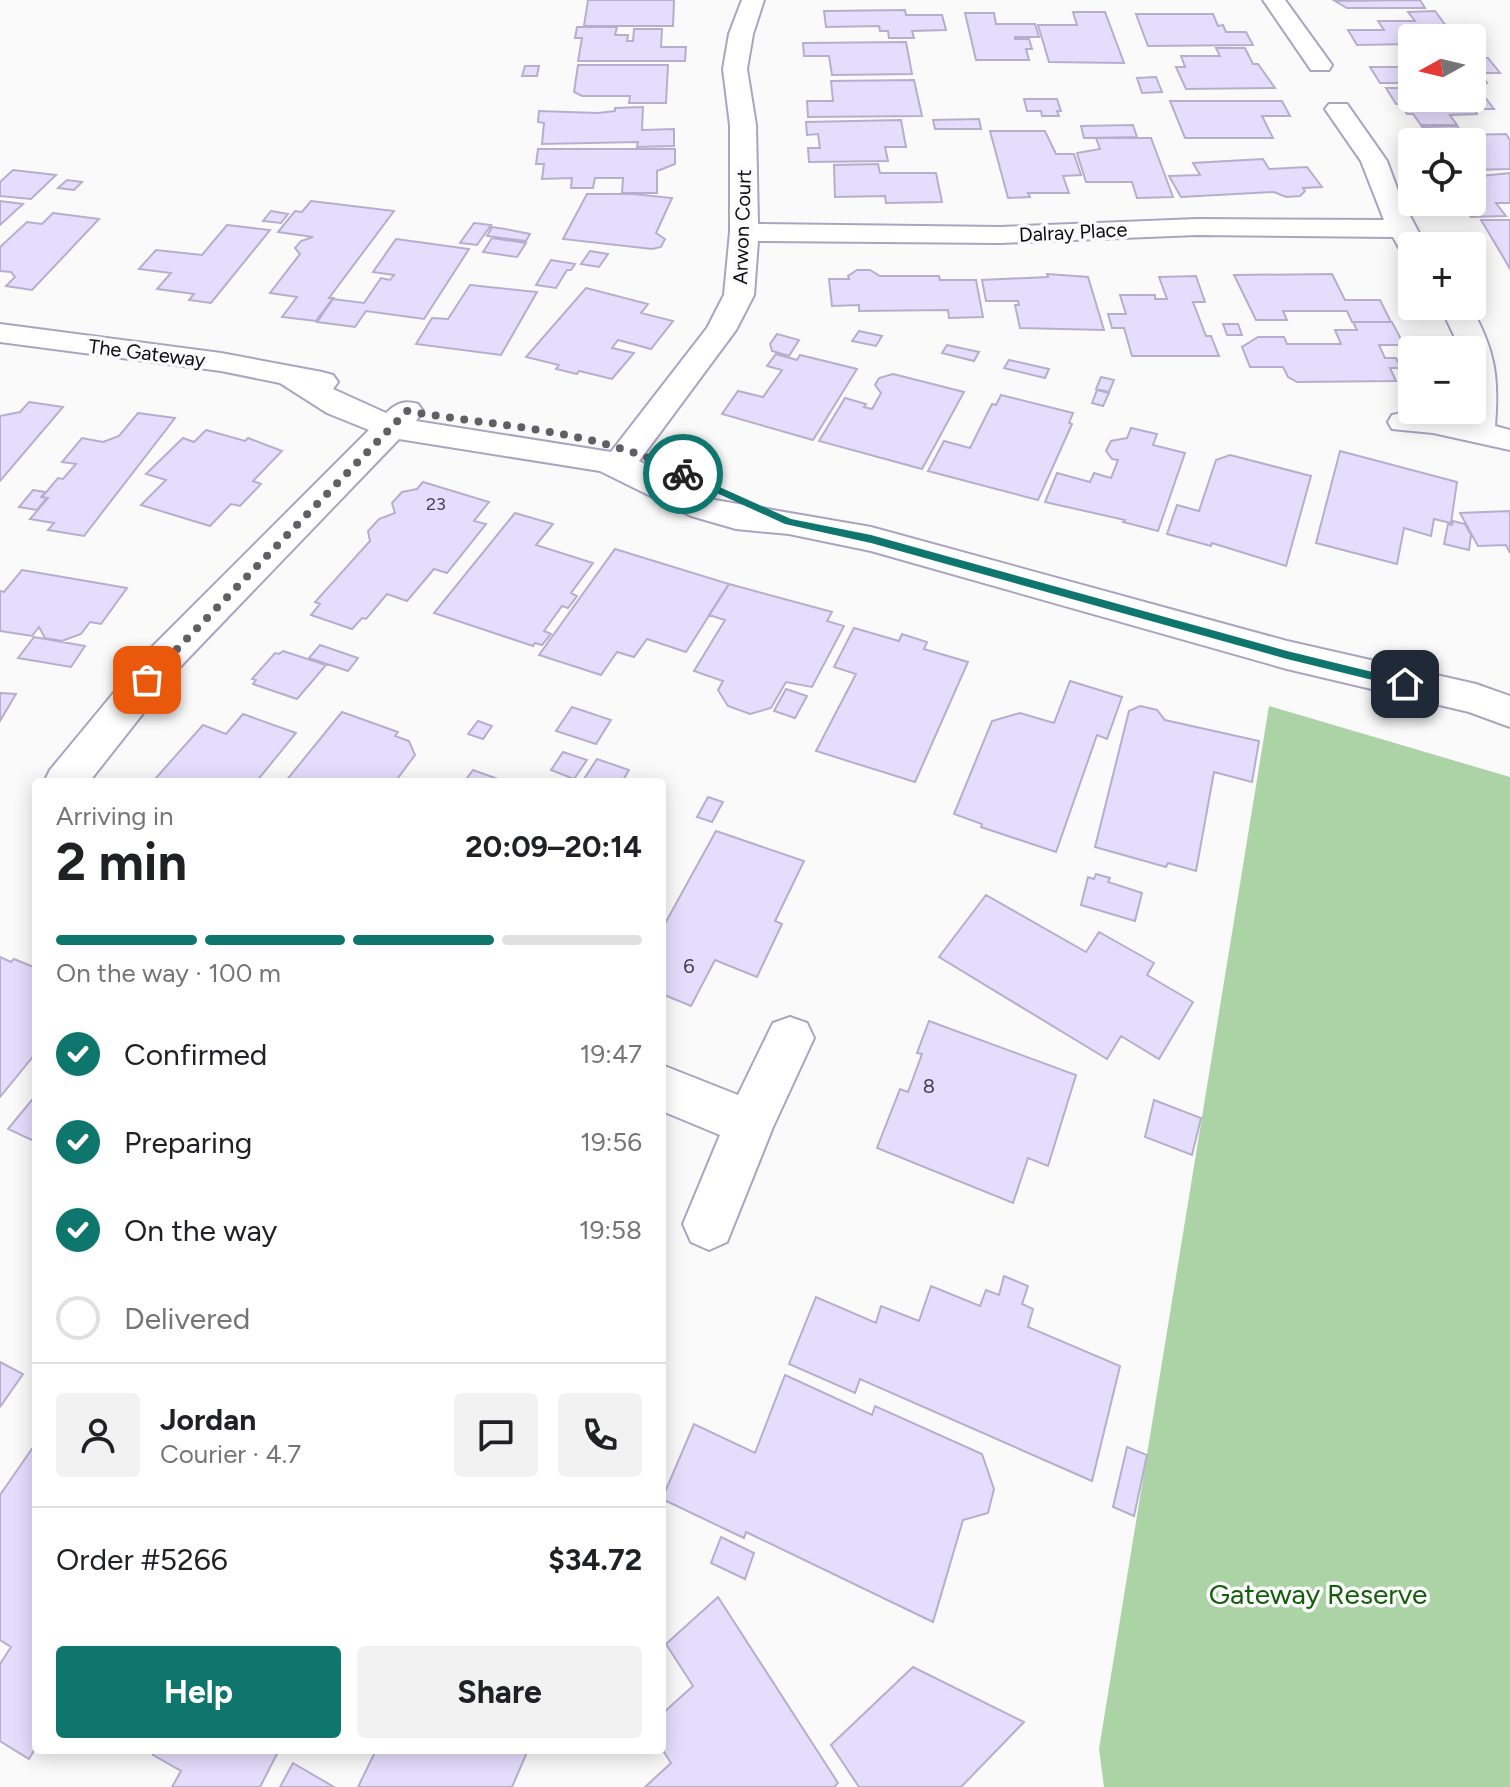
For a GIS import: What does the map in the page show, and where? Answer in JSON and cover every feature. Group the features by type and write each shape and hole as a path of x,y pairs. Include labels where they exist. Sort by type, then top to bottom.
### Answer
{"street":[{"name":"Arwon Court","path":"623,458 732,313 743,278 743,125 735,69 741,34 753,0"},
{"path":"1274,0 1320,65"},
{"name":"Dalray Place","path":"1338,109 1374,161 1404,232"},
{"name":"Dalray Place","path":"744,232 1000,235 1197,227 1398,238"},
{"path":"1463,320 1482,364 1478,432"},
{"name":"The Gateway","path":"0,333 221,362 292,377 338,406 571,455 623,458 703,508 736,517 789,522 871,539 1314,662 1499,703"},
{"path":"68,778 164,659 399,419"},
{"path":"1438,424 1510,440"},
{"path":"709,1224 750,1123 790,1038"},
{"path":"666,1090 750,1123"}],"green space":[{"name":"Gateway Reserve","path":"1269,706 1510,777 1510,1787 1104,1787 1099,1749"}],"building":[{"path":"588,0 674,0 673,26 584,26"},
{"path":"1420,0 1425,8 1347,8 1335,1"},
{"path":"905,10 906,15 942,15 946,30 912,31 914,38 889,38 888,31 880,31 879,26 826,27 824,11"},
{"path":"1435,11 1445,24 1398,24 1398,44 1357,45 1348,30 1384,30 1378,21 1415,21 1408,12"},
{"path":"1073,12 1105,12 1124,63 1049,62 1038,25 1077,25"},
{"path":"965,13 994,13 996,24 1035,24 1039,37 1015,37 1029,39 1032,49 1026,49 1029,60 976,60"},
{"path":"1136,14 1213,14 1218,26 1223,25 1226,32 1246,32 1253,45 1148,46"},
{"path":"577,27 617,27 615,35 628,35 627,41 633,41 634,29 662,29 661,47 686,47 685,61 578,61 582,38 575,38"},
{"path":"906,42 912,74 832,75 829,56 804,56 803,43"},
{"path":"1216,48 1245,48 1253,64 1258,64 1275,88 1186,89 1176,67 1185,67 1181,56 1220,56"},
{"path":"1486,58 1488,58 1500,73 1486,73"},
{"path":"578,65 668,65 666,103 629,103 630,96 582,96 574,92"},
{"path":"525,66 539,66 537,76 522,76"},
{"path":"1370,67 1398,67 1398,83 1380,83"},
{"path":"1156,77 1162,92 1142,93 1137,78"},
{"path":"914,80 922,116 808,117 807,101 833,101 831,81"},
{"path":"1386,88 1398,88 1398,104 1396,104"},
{"path":"1024,99 1057,99 1061,111 1057,111 1059,116 1042,116 1041,111 1027,111"},
{"path":"1486,99 1494,109 1486,109"},
{"path":"1170,101 1282,101 1290,116 1262,116 1273,138 1185,138"},
{"path":"643,107 642,130 674,129 674,146 637,147 638,142 542,144 544,123 538,122 539,111 598,113 615,111 615,108"},
{"path":"1406,112 1477,114 1450,115 1457,125 1421,125 1413,114"},
{"path":"979,119 981,129 935,129 933,120"},
{"path":"901,120 906,147 885,147 888,161 809,162 808,148 820,148 818,134 807,135 806,122"},
{"path":"1133,125 1137,137 1084,138 1081,126"},
{"path":"1457,126 1459,128 1423,128"},
{"path":"990,131 1045,131 1056,154 1074,154 1081,175 1063,176 1069,193 1028,193 1030,197 1008,198"},
{"path":"1486,134 1506,134 1510,140 1510,169 1486,170"},
{"path":"1096,138 1151,138 1173,197 1137,198 1132,182 1086,182 1077,153 1100,149"},
{"path":"538,149 675,149 675,164 657,171 657,193 622,193 623,178 595,178 593,188 571,188 572,178 542,179 544,164 536,164"},
{"path":"1263,159 1269,169 1307,167 1322,187 1303,188 1305,191 1300,196 1286,197 1274,192 1181,197 1169,176 1200,175 1193,163"},
{"path":"878,164 880,173 936,173 942,202 886,203 885,196 835,197 834,165"},
{"path":"13,170 56,175 31,199 0,196 0,182"},
{"path":"1510,173 1510,203 1496,203 1506,216 1471,217 1470,216 1486,216 1486,176"},
{"path":"67,180 82,182 74,190 58,188"},
{"path":"587,194 672,198 656,233 665,239 661,247 652,249 563,239"},
{"path":"0,201 23,204 0,225"},
{"path":"311,201 394,211 329,298 333,298 316,321 282,317 297,297 270,293 300,254 295,248 301,241 313,237 278,232 295,211 302,212"},
{"path":"271,211 288,214 281,223 263,221"},
{"path":"53,213 99,219 32,290 6,286 15,277 11,272 0,271 0,247 27,222 42,224"},
{"path":"1481,220 1510,220 1510,269 1502,255"},
{"path":"474,223 491,225 477,245 460,243"},
{"path":"227,225 270,230 211,303 189,300 194,294 157,289 171,273 139,269 156,250 202,255"},
{"path":"492,227 530,234 526,241 487,236"},
{"path":"492,238 526,243 517,257 483,252"},
{"path":"396,239 469,249 424,319 366,311 355,327 317,322 333,299 364,303 381,278 390,280 394,275 373,272"},
{"path":"590,251 608,254 599,267 581,264"},
{"path":"551,260 575,264 567,270 556,288 536,285"},
{"path":"857,270 870,270 880,276 939,276 940,280 976,280 983,317 949,318 948,310 859,311 859,305 832,306 829,279 849,279 848,276"},
{"path":"1047,274 1088,277 1104,330 1020,328 1015,305 1019,305 1018,301 986,301 982,280 1048,277"},
{"path":"1332,274 1345,300 1380,300 1391,322 1352,322 1347,311 1283,311 1287,320 1256,320 1234,275"},
{"path":"1196,276 1205,302 1193,302 1206,336 1211,336 1219,356 1132,356 1124,328 1112,328 1108,314 1126,314 1120,295 1155,295 1155,299 1167,299 1159,277"},
{"path":"470,285 537,292 501,355 416,344 432,318 448,319"},
{"path":"586,288 648,304 641,313 673,321 651,349 618,340 612,348 634,353 612,379 556,369 559,365 526,357"},
{"path":"1353,322 1392,322 1399,336 1398,345 1379,345 1385,358 1396,358 1398,362 1398,368 1390,368 1396,381 1297,382 1288,377 1283,367 1250,367 1242,347 1258,337 1284,337 1287,344 1341,344 1335,330 1357,330"},
{"path":"1223,324 1238,324 1242,335 1227,335"},
{"path":"859,331 882,336 876,346 852,341"},
{"path":"777,334 799,340 789,356 772,351 770,344"},
{"path":"947,345 979,352 974,361 942,353"},
{"path":"776,354 797,360 800,355 857,369 813,440 722,414 738,391 763,397 782,370 767,366"},
{"path":"1009,360 1049,369 1045,378 1004,368"},
{"path":"893,374 964,392 922,469 819,441 845,398 872,409 881,393 875,385 879,378"},
{"path":"1101,377 1114,380 1109,392 1096,389"},
{"path":"1097,390 1109,393 1103,406 1092,403"},
{"path":"1001,395 1073,413 1069,423 1072,424 1038,500 928,471 944,441 970,448 992,404 996,405"},
{"path":"29,402 63,407 0,481 0,416 20,412"},
{"path":"138,413 175,418 84,536 48,530 54,523 30,519 48,498 42,497 58,478 63,479 76,464 62,462 82,438 103,442 119,436"},
{"path":"1131,428 1157,434 1153,445 1185,453 1158,531 1123,522 1125,520 1045,502 1057,473 1090,482 1094,473 1111,478 1118,460 1112,459 1106,451 1111,441 1127,438"},
{"path":"206,430 245,441 248,438 282,451 253,481 261,484 240,506 231,504 210,526 141,505 166,480 146,474 183,438 194,442"},
{"path":"1340,451 1457,482 1451,523 1434,519 1431,536 1404,528 1397,564 1316,543"},
{"path":"1230,455 1311,476 1286,566 1212,543 1211,546 1167,534 1177,505 1199,511 1216,460"},
{"path":"423,482 489,502 474,521 486,524 447,573 434,569 407,601 387,594 366,619 362,618 352,629 311,615 320,604 315,602 370,541 368,531 379,519 395,513 392,503 402,492 417,489"},
{"path":"33,490 45,492 41,497 47,498 37,510 19,507"},
{"path":"1510,511 1510,553 1506,545 1478,546 1460,513"},
{"path":"515,513 553,524 536,545 593,563 571,593 577,596 568,608 562,606 544,631 551,634 542,645 535,643 533,646 434,613"},
{"path":"1453,521 1465,524 1471,535 1469,550 1444,544 1448,524 1452,525"},
{"path":"615,549 729,584 686,652 647,639 634,657 617,652 601,675 539,655"},
{"path":"22,570 127,588 101,624 90,622 81,634 62,641 45,638 39,627 32,636 0,631 0,591 4,592"},
{"path":"729,584 832,612 827,621 844,626 812,687 786,682 771,708 750,714 728,706 718,690 723,681 694,671 725,620 709,615"},
{"path":"854,628 899,641 902,634 927,642 924,649 968,662 915,782 816,751 856,674 834,667"},
{"path":"34,637 85,646 71,667 18,658"},
{"path":"320,645 358,658 348,671 309,658"},
{"path":"283,651 326,665 297,699 253,684 256,680 252,679 275,653"},
{"path":"1070,681 1122,697 1107,739 1097,735 1056,852 981,827 982,824 954,814 992,721 1020,713 1054,723"},
{"path":"786,689 807,696 795,718 774,711"},
{"path":"0,693 16,694 0,721"},
{"path":"1140,706 1157,710 1165,720 1259,741 1252,782 1214,772 1196,871 1168,863 1166,867 1095,847 1129,711"},
{"path":"572,707 611,720 596,744 556,731"},
{"path":"342,712 398,732 395,736 409,741 415,755 398,778 288,778"},
{"path":"243,714 296,733 259,778 156,778 203,725 226,734"},
{"path":"478,721 492,726 483,739 468,734"},
{"path":"563,752 587,760 575,778 551,770"},
{"path":"597,759 629,770 624,778 585,778"},
{"path":"473,770 495,778 467,778"},
{"path":"708,797 723,802 712,822 697,817"},
{"path":"716,831 804,861 775,921 782,924 757,977 715,960 691,1006 666,996 666,922"},
{"path":"1096,874 1110,878 1108,882 1142,893 1135,921 1081,905 1088,877 1094,879"},
{"path":"986,895 1086,952 1099,932 1154,963 1147,975 1193,1002 1159,1059 1121,1036 1107,1059 939,957"},
{"path":"0,957 32,966 32,1058 0,1097"},
{"path":"929,1021 1076,1075 1048,1166 1028,1158 1013,1203 877,1148 900,1089 908,1092 922,1054 917,1053"},
{"path":"32,1100 32,1140 8,1129"},
{"path":"1154,1100 1201,1118 1192,1155 1145,1137"},
{"path":"1004,1276 1028,1286 1022,1304 1033,1309 1028,1327 1120,1366 1092,1481 860,1379 855,1393 789,1364 816,1297 876,1323 881,1306 919,1321 931,1286 980,1306 986,1290 999,1295"},
{"path":"0,1362 23,1374 0,1407"},
{"path":"785,1375 872,1415 875,1406 982,1454 994,1489 988,1513 963,1520 933,1622 746,1532 744,1538 666,1501 666,1490 694,1424 755,1453"},
{"path":"1127,1447 1147,1455 1134,1516 1113,1507"},
{"path":"32,1449 32,1754 29,1759 0,1741 0,1664 11,1647 0,1640 0,1495"},
{"path":"721,1537 754,1553 745,1579 711,1563"},
{"path":"718,1597 838,1783 834,1787 645,1787 671,1763 665,1754 666,1710 693,1686 666,1644"},
{"path":"913,1667 1024,1722 961,1787 859,1787 831,1745"},
{"path":"277,1754 260,1787 172,1787 181,1771 153,1755"},
{"path":"374,1754 526,1754 512,1787 358,1787"},
{"path":"293,1763 334,1787 280,1787"}],"way so far":[{"path":"147,680 407,411 598,441 644,455 683,474"}],"route":[{"path":"683,474 730,498 789,522 871,539 1287,655 1405,684"}]}
